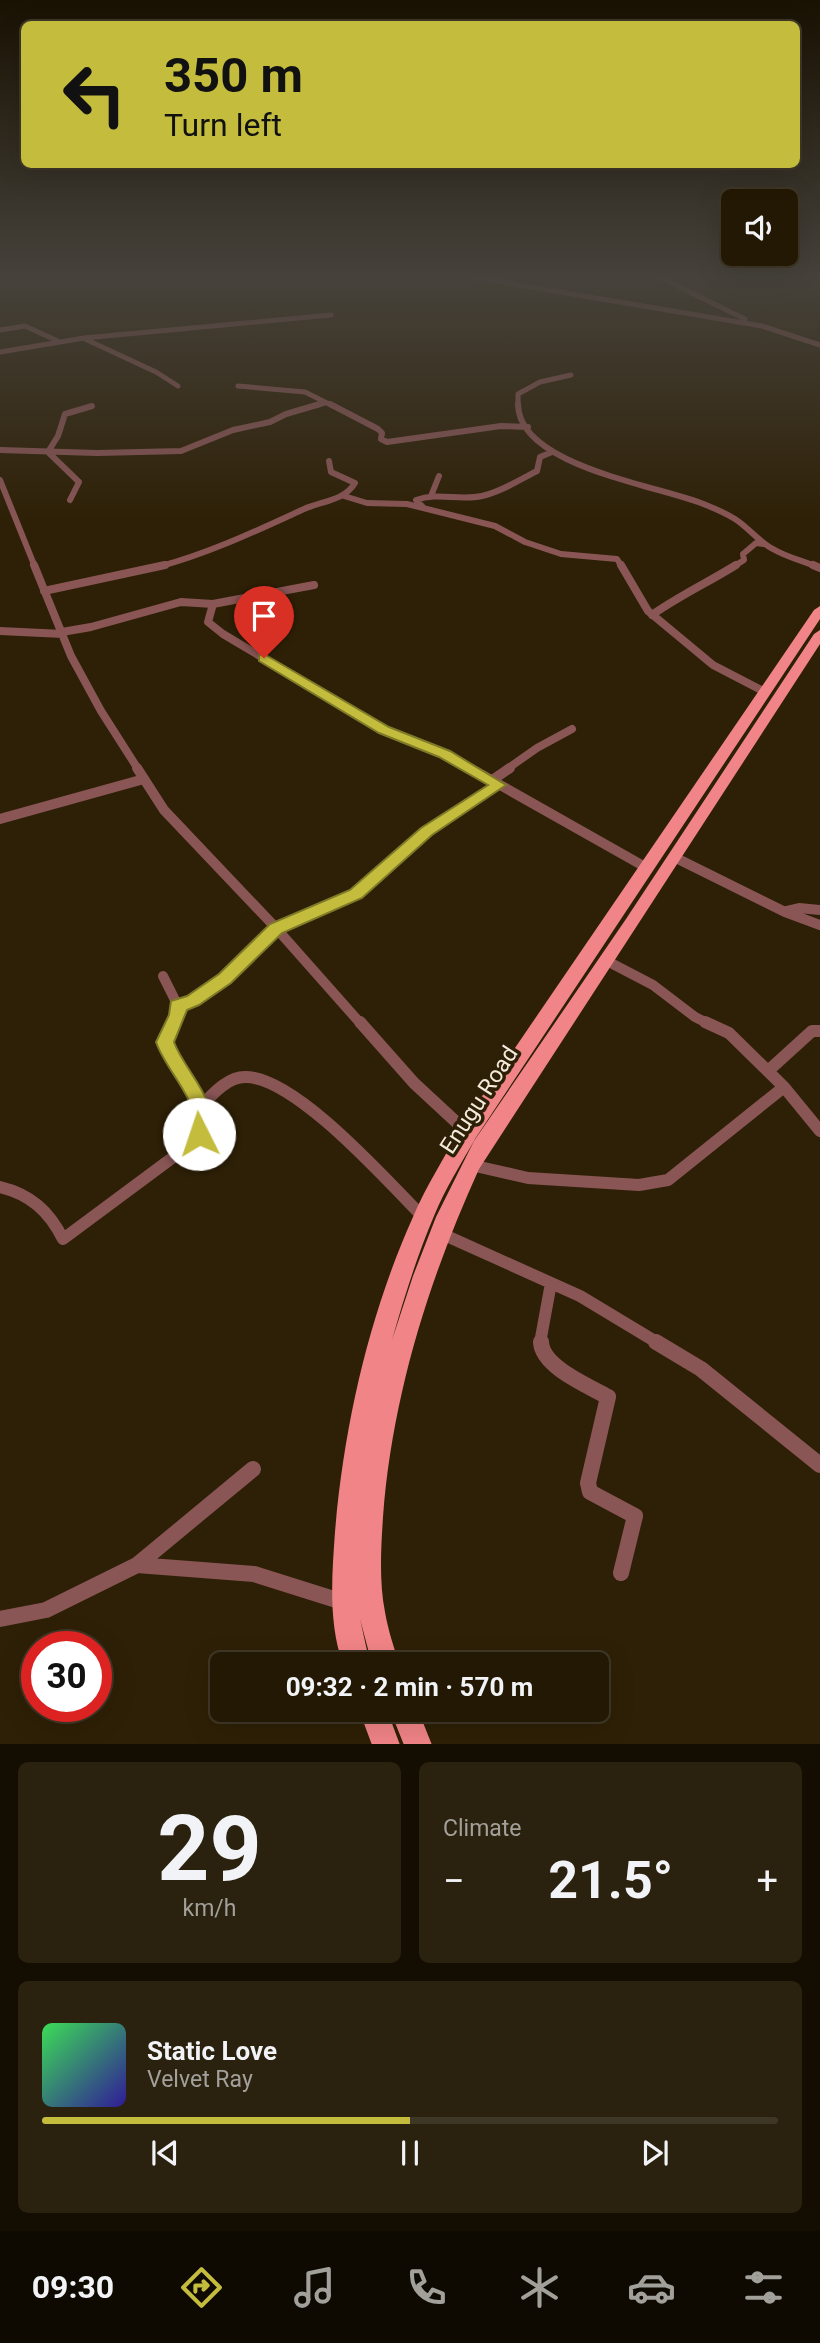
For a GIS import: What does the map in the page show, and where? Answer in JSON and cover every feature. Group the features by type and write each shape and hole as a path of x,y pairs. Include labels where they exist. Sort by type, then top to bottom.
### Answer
{"main road":[{"path":"353,1652 347,1628 345,1570 350,1503 359,1441 386,1326 423,1217 468,1133 820,610"},
{"name":"Enugu Road","path":"381,1652 376,1642 369,1573 371,1506 394,1376 415,1295 438,1233 471,1165 820,634"},
{"path":"377,1722 386,1744"},
{"path":"409,1722 418,1744"}],"street":[{"path":"127,358 157,372 178,386"},
{"path":"571,375 540,383 518,394 517,416 540,444 552,452 622,481 704,504 735,519 786,556 820,568"},
{"path":"238,386 303,392 378,429 382,433 381,439 387,442 501,426 528,427"},
{"path":"0,450 181,451 233,430 270,422 286,414 326,403"},
{"path":"48,452 58,436 65,414 92,406"},
{"path":"48,452 79,482 70,500"},
{"path":"427,509 416,500 431,496 484,495 537,471 540,457 552,452"},
{"path":"44,591 108,581 197,555 288,519 314,505 344,496 355,483 331,472 328,461"},
{"path":"431,496 439,476"},
{"path":"0,480 71,656 95,700 164,810 276,929 414,1083 468,1133"},
{"path":"344,496 367,503 407,505 495,526 525,542 561,554 617,559 652,615 713,665 765,692"},
{"path":"652,615 682,594 694,592 744,560 743,554 756,542 766,544"},
{"path":"0,631 63,633 181,602 213,604 314,585"},
{"path":"213,604 208,622 223,634 384,730 444,754 614,847 647,868"},
{"path":"178,1006 193,1000 225,978 276,929 356,894 426,831 495,783 537,748 572,729"},
{"path":"0,818 144,779"},
{"path":"674,858 785,912 820,925"},
{"path":"785,912 799,908 820,910"},
{"path":"607,961 653,985 695,1017 729,1033 784,1087 820,1131"},
{"path":"0,1187 21,1190 55,1221 63,1240 195,1141 199,1134 201,1106 169,1054 165,1042 178,1015 178,1006 163,976"},
{"path":"768,1072 812,1031 820,1031"},
{"path":"201,1106 219,1088 243,1077 258,1078 270,1083 302,1102 346,1139 423,1217"},
{"path":"471,1165 528,1178 639,1185 668,1180 784,1087"},
{"path":"438,1233 580,1296 701,1368 820,1465"},
{"path":"551,1283 540,1345 575,1382 587,1385 608,1398 588,1483 590,1492 598,1499 631,1511 635,1516 621,1573"},
{"path":"0,1619 46,1610 137,1565 254,1469"},
{"path":"137,1565 254,1574 346,1603"}],"route":[{"path":"199,1134 201,1106 169,1054 165,1042 166,1035 178,1015 178,1006 193,1000 225,978 276,929 356,894 426,831 498,785 444,754 384,730 264,658"}]}
